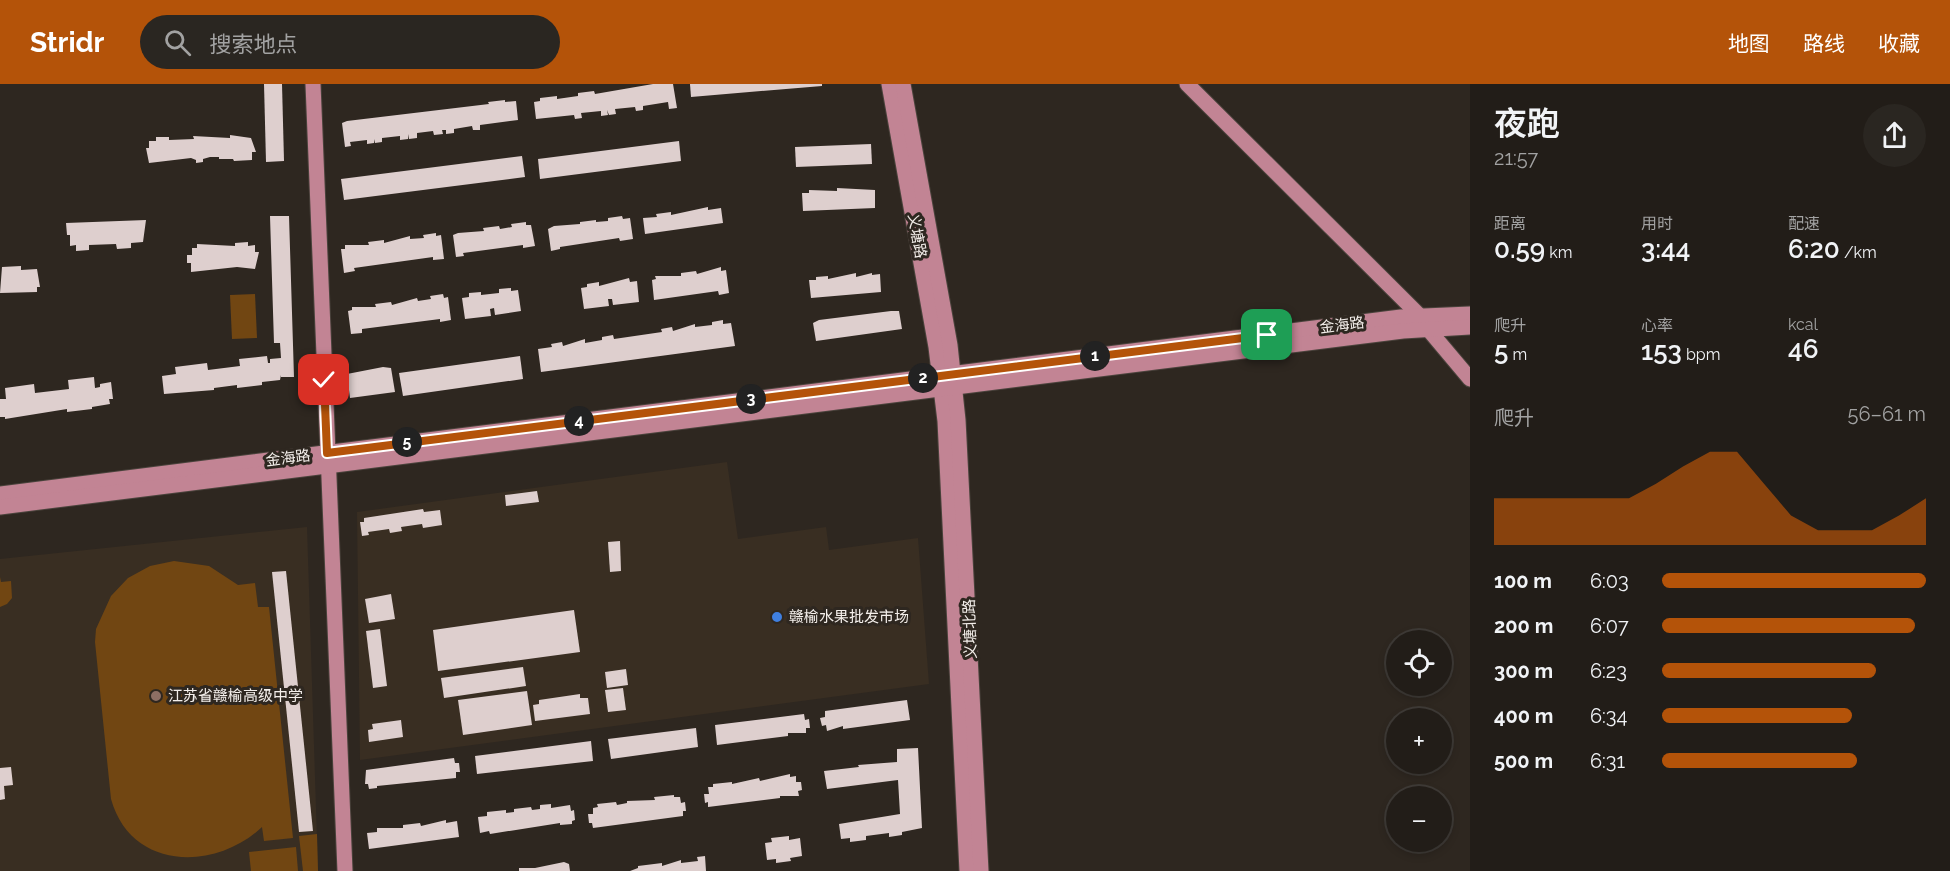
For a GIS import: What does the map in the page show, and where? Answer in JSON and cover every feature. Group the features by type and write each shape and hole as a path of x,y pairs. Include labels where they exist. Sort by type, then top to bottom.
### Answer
{"main road":[{"path":"313,84 345,871"},
{"name":"义塘路","path":"889,84 947,381"},
{"name":"义塘路","path":"903,84 947,381"},
{"path":"1187,84 1424,323 1470,379"},
{"name":"金海路","path":"0,494 327,459 1424,323 1470,314"},
{"name":"金海路","path":"1424,323 1470,327"},
{"name":"义塘北路","path":"947,381 952,544 968,871"},
{"name":"义塘北路","path":"947,381 966,543 981,871"},
{"name":"金海路","path":"0,507 327,459"}],"shaded area":[{"path":"255,294 257,338 232,339 230,295"},
{"path":"727,462 738,539 826,527 829,550 918,538 929,684 360,760 357,512"},
{"name":"江苏省赣榆高级中学","path":"307,527 318,871 0,871 0,559"},
{"path":"174,561 209,566 238,585 255,583 258,607 269,607 293,838 264,841 262,827 243,841 222,851 199,856 177,856 155,851 137,840 121,823 111,799 95,642 96,629 111,596 128,578 150,566"},
{"path":"0,577 1,582 11,581 12,598 0,607"},
{"path":"317,834 318,871 303,871 299,836"},
{"path":"296,847 298,871 251,871 249,852"}],"building":[{"path":"264,84 282,84 284,161 266,162"},
{"path":"653,84 673,84 677,108 669,109 668,102 643,106 643,110 636,111 635,107 615,109 616,114 609,115 607,110 608,115 601,116 601,111 581,113 582,118 575,119 574,115 536,119 534,102 540,101 540,98 557,96 557,99 578,96 578,93 594,91 595,94"},
{"path":"690,84 822,84 822,86 691,97"},
{"path":"505,100 505,102 516,101 518,120 480,125 480,130 473,130 472,126 454,129 454,133 446,134 446,130 442,130 443,134 434,135 433,131 417,133 417,138 409,139 408,134 408,139 400,140 400,136 382,138 382,142 375,143 375,139 374,143 367,144 367,140 350,142 351,146 345,147 342,123 347,121 489,104 488,102"},
{"path":"230,135 251,138 256,152 252,152 252,160 234,161 233,159 210,157 203,159 203,162 196,163 196,160 191,158 149,163 146,148 149,148 149,141 156,141 156,137 169,137 169,140 194,139 193,136 230,138"},
{"path":"679,141 681,161 540,179 538,159"},
{"path":"871,144 872,164 796,167 795,147"},
{"path":"522,156 525,177 344,200 341,179"},
{"path":"837,188 875,190 875,208 803,211 802,193 809,193 809,190 837,191"},
{"path":"708,207 708,210 721,208 723,223 645,234 643,218"},
{"path":"270,216 289,216 294,377 281,377 281,375 280,380 262,382 262,385 237,388 237,385 214,388 214,390 164,394 162,376 176,374 175,367 207,363 208,370 240,366 239,359 267,356 268,363 270,363 270,359 281,358 280,343 274,343"},
{"path":"622,216 623,219 630,218 633,239 620,241 619,238 560,247 560,249 551,251 548,229 554,226 596,220 596,222 608,221 608,218"},
{"path":"146,220 143,242 131,243 131,248 117,249 116,244 89,245 89,250 76,251 76,245 70,246 70,235 67,235 66,223"},
{"path":"526,222 526,225 531,225 535,246 523,248 523,245 463,253 464,256 456,257 453,235 484,231 483,228 512,227 511,224"},
{"path":"436,233 436,236 441,235 444,259 433,260 433,257 354,268 355,271 344,273 341,249 345,249 345,245 369,245 368,242 384,240 384,243 410,236 410,239 424,238 423,235"},
{"path":"248,242 248,246 255,245 255,252 259,252 255,269 237,267 191,272 191,263 187,263 187,255 192,255 192,248 197,248 197,244 235,246 235,243"},
{"path":"21,266 21,270 37,269 40,287 37,287 37,292 0,293 2,267"},
{"path":"721,267 721,271 726,270 729,293 719,295 718,291 654,300 652,280 656,279 655,276 681,276 681,273 696,271 697,274"},
{"path":"856,273 856,277 872,273 872,275 880,274 881,292 811,298 809,280 816,280 816,277 828,276 828,279"},
{"path":"629,278 630,282 637,281 639,302 613,305 612,299 608,299 609,306 584,309 581,288 587,287 587,284 599,282 599,286"},
{"path":"511,288 511,291 518,290 521,311 495,315 494,308 490,309 491,316 465,319 462,298 469,297 469,293 481,292 481,295 499,293 499,289"},
{"path":"443,294 444,298 448,297 451,320 440,322 440,319 362,329 362,333 351,334 348,311 352,310 352,307 376,307 375,304 391,302 392,305 417,298 418,301 431,299 430,296"},
{"path":"899,311 902,329 816,341 813,323 819,320"},
{"path":"723,320 723,324 731,323 735,346 541,372 538,349 552,347 551,344 562,342 563,346 585,339 585,343 613,335 614,339 662,332 661,329 672,327 673,331 695,324 695,327 712,325 712,322"},
{"path":"520,356 523,379 403,396 399,373"},
{"path":"383,367 391,368 395,392 350,398 347,374"},
{"path":"94,377 95,388 100,387 100,384 111,382 113,399 109,399 110,404 67,412 67,409 5,419 5,417 0,417 0,399 6,399 5,388 34,384 35,393 69,389 68,380"},
{"path":"537,491 539,502 506,506 505,495"},
{"path":"423,509 424,512 440,510 442,525 423,528 422,524 401,527 402,531 390,533 389,529 368,532 369,535 362,536 360,522 364,522 364,518"},
{"path":"620,541 621,571 610,572 608,542"},
{"path":"286,571 313,831 299,832 272,572"},
{"path":"391,594 395,619 369,623 365,599"},
{"path":"574,610 580,652 438,671 433,630"},
{"path":"380,629 387,686 373,688 366,631"},
{"path":"523,667 526,686 444,698 441,678"},
{"path":"626,669 628,685 607,688 605,672"},
{"path":"623,688 626,710 608,712 605,690"},
{"path":"527,691 532,725 463,735 458,700"},
{"path":"580,694 580,698 588,698 590,714 535,721 533,705 539,704 539,700"},
{"path":"907,700 910,720 843,729 843,726 827,731 826,725 822,726 820,718 825,717 825,711"},
{"path":"804,714 805,720 809,719 810,728 806,728 806,733 788,733 788,736 717,745 715,725"},
{"path":"401,720 403,737 369,742 368,730 373,729 372,724"},
{"path":"696,728 698,747 611,759 608,739"},
{"path":"591,741 593,761 477,774 475,756"},
{"path":"918,748 922,828 889,837 889,833 866,836 866,840 850,842 850,838 841,839 839,824 900,814 898,780 827,789 824,771 897,762 897,749"},
{"path":"454,758 455,763 459,763 460,772 456,772 456,778 377,786 377,788 369,789 368,784 365,784 366,770"},
{"path":"11,767 13,785 4,786 5,799 0,800 0,768"},
{"path":"790,774 790,777 796,776 796,782 801,782 802,790 798,791 799,796 780,796 780,798 708,807 708,802 705,803 704,794 709,794 708,787 713,787 713,784 732,782 732,784 759,778 760,781"},
{"path":"674,795 674,797 680,797 681,803 685,802 686,811 683,811 683,816 593,828 592,823 589,823 588,814 593,814 593,808 598,807 597,804 616,802 617,805 627,803 627,801 655,800 654,797"},
{"path":"551,804 551,808 570,805 571,811 574,810 575,820 572,824 560,825 560,823 490,834 489,831 480,833 478,817 487,816 487,812 506,810 506,813 514,812 514,809 531,807 532,810 540,809 540,805"},
{"path":"446,820 446,823 457,821 459,837 369,849 367,833 377,832 377,828 403,828 403,825 420,823 421,826"},
{"path":"789,836 789,840 800,838 802,856 790,858 791,861 776,863 776,859 767,860 765,843 772,842 771,838"},
{"path":"705,856 706,871 630,871 638,866 662,863 662,866 681,860 681,863 698,861 697,857"},
{"path":"564,862 569,864 570,871 519,871 519,868 535,868"}],"place":[{"name":"赣榆水果批发市场","path":"777,617"},
{"name":"江苏省赣榆高级中学","path":"156,696"}],"route":[{"path":"324,380 327,453 1267,335"}]}
